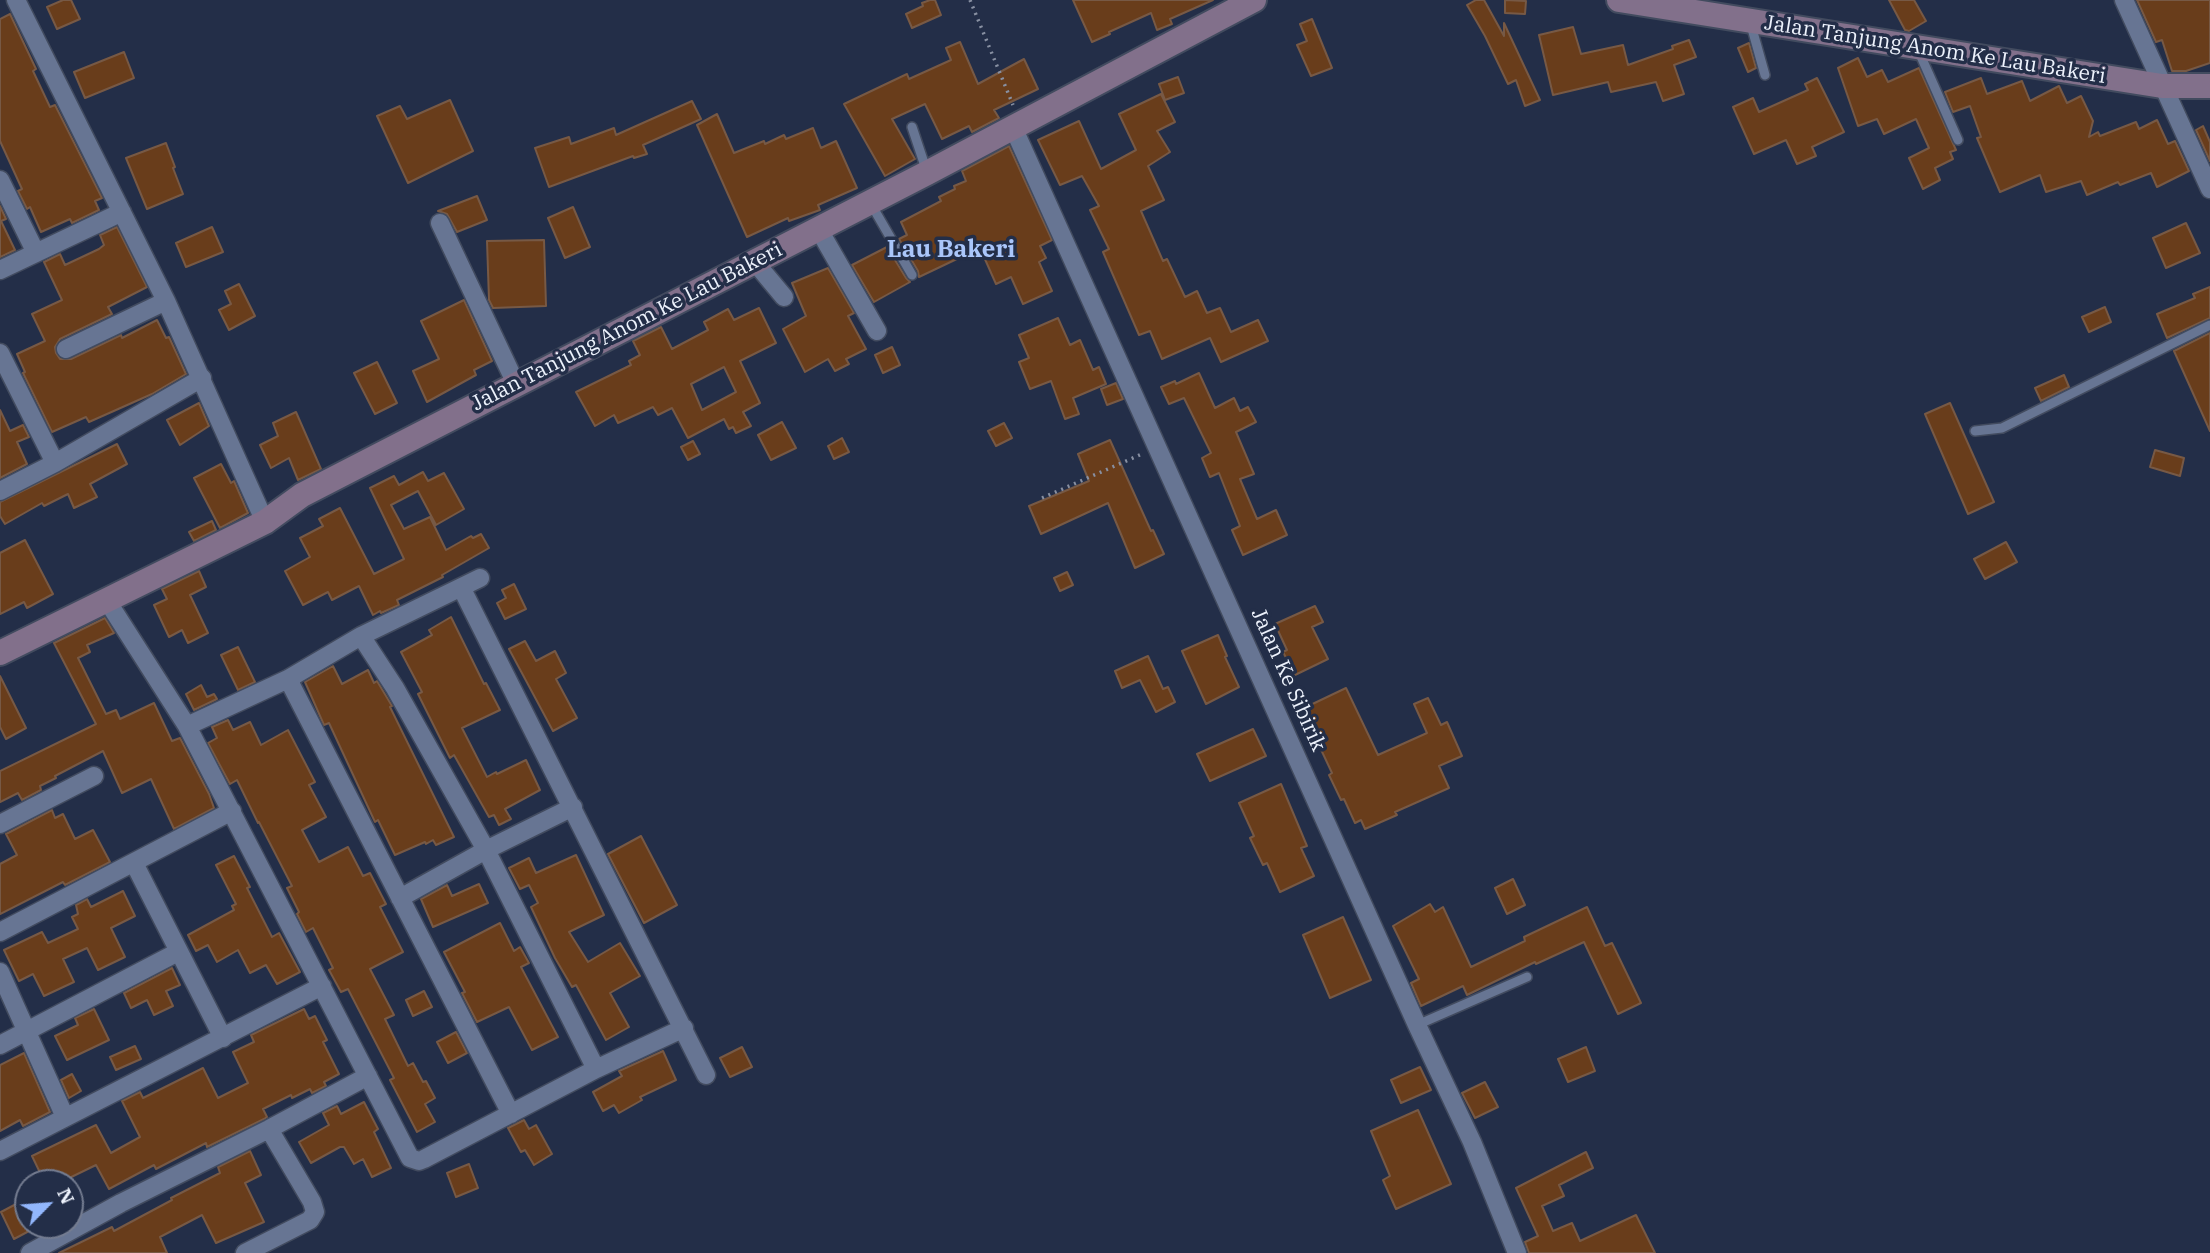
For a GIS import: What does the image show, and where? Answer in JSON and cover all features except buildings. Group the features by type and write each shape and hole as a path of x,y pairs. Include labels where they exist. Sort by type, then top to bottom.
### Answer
{"main road":[{"name":"Jalan Tanjung Anom Ke Lau Bakeri","path":"0,653 265,522 302,495 927,173 1254,0"},
{"name":"Jalan Tanjung Anom Ke Lau Bakeri","path":"1619,0 2162,86 2210,86"}],"street":[{"path":"16,0 166,301 265,522"},
{"path":"2124,0 2210,189"},
{"name":"Jalan Ke Sibirik","path":"1017,125 1417,1025 1472,1142 1517,1253"},
{"path":"0,180 35,251"},
{"path":"0,270 35,251 122,212"},
{"path":"440,223 516,384"},
{"path":"818,228 877,331"},
{"path":"754,261 784,297"},
{"path":"66,349 166,301"},
{"path":"0,353 5,377 55,463"},
{"path":"0,491 55,463 202,378"},
{"path":"187,726 288,679 361,636 480,578"},
{"path":"462,589 706,1075"},
{"path":"106,599 187,726 410,1157 419,1161 596,1069 684,1028"},
{"path":"361,636 396,688 486,850 596,1069"},
{"path":"288,679 511,1114"},
{"path":"0,824 94,776"},
{"path":"400,898 486,850 573,807"},
{"path":"0,932 232,811"},
{"path":"134,863 223,1038"},
{"path":"0,1045 178,952"},
{"path":"0,972 65,1117"},
{"path":"0,1152 322,986"},
{"path":"30,1253 368,1076"},
{"path":"245,1253 310,1220 315,1212 312,1202 269,1129"}],"lane":[{"path":"1749,20 1765,75"},
{"path":"1916,47 1958,140"},
{"path":"912,127 927,173"},
{"path":"870,202 912,275"},
{"path":"1975,431 2002,428 2210,325"},
{"path":"1417,1025 1527,977"}],"path":[{"path":"970,0 1017,125"},
{"path":"1042,498 1158,446"}],"district":[{"name":"Lau Bakeri","path":"951,250"}]}
